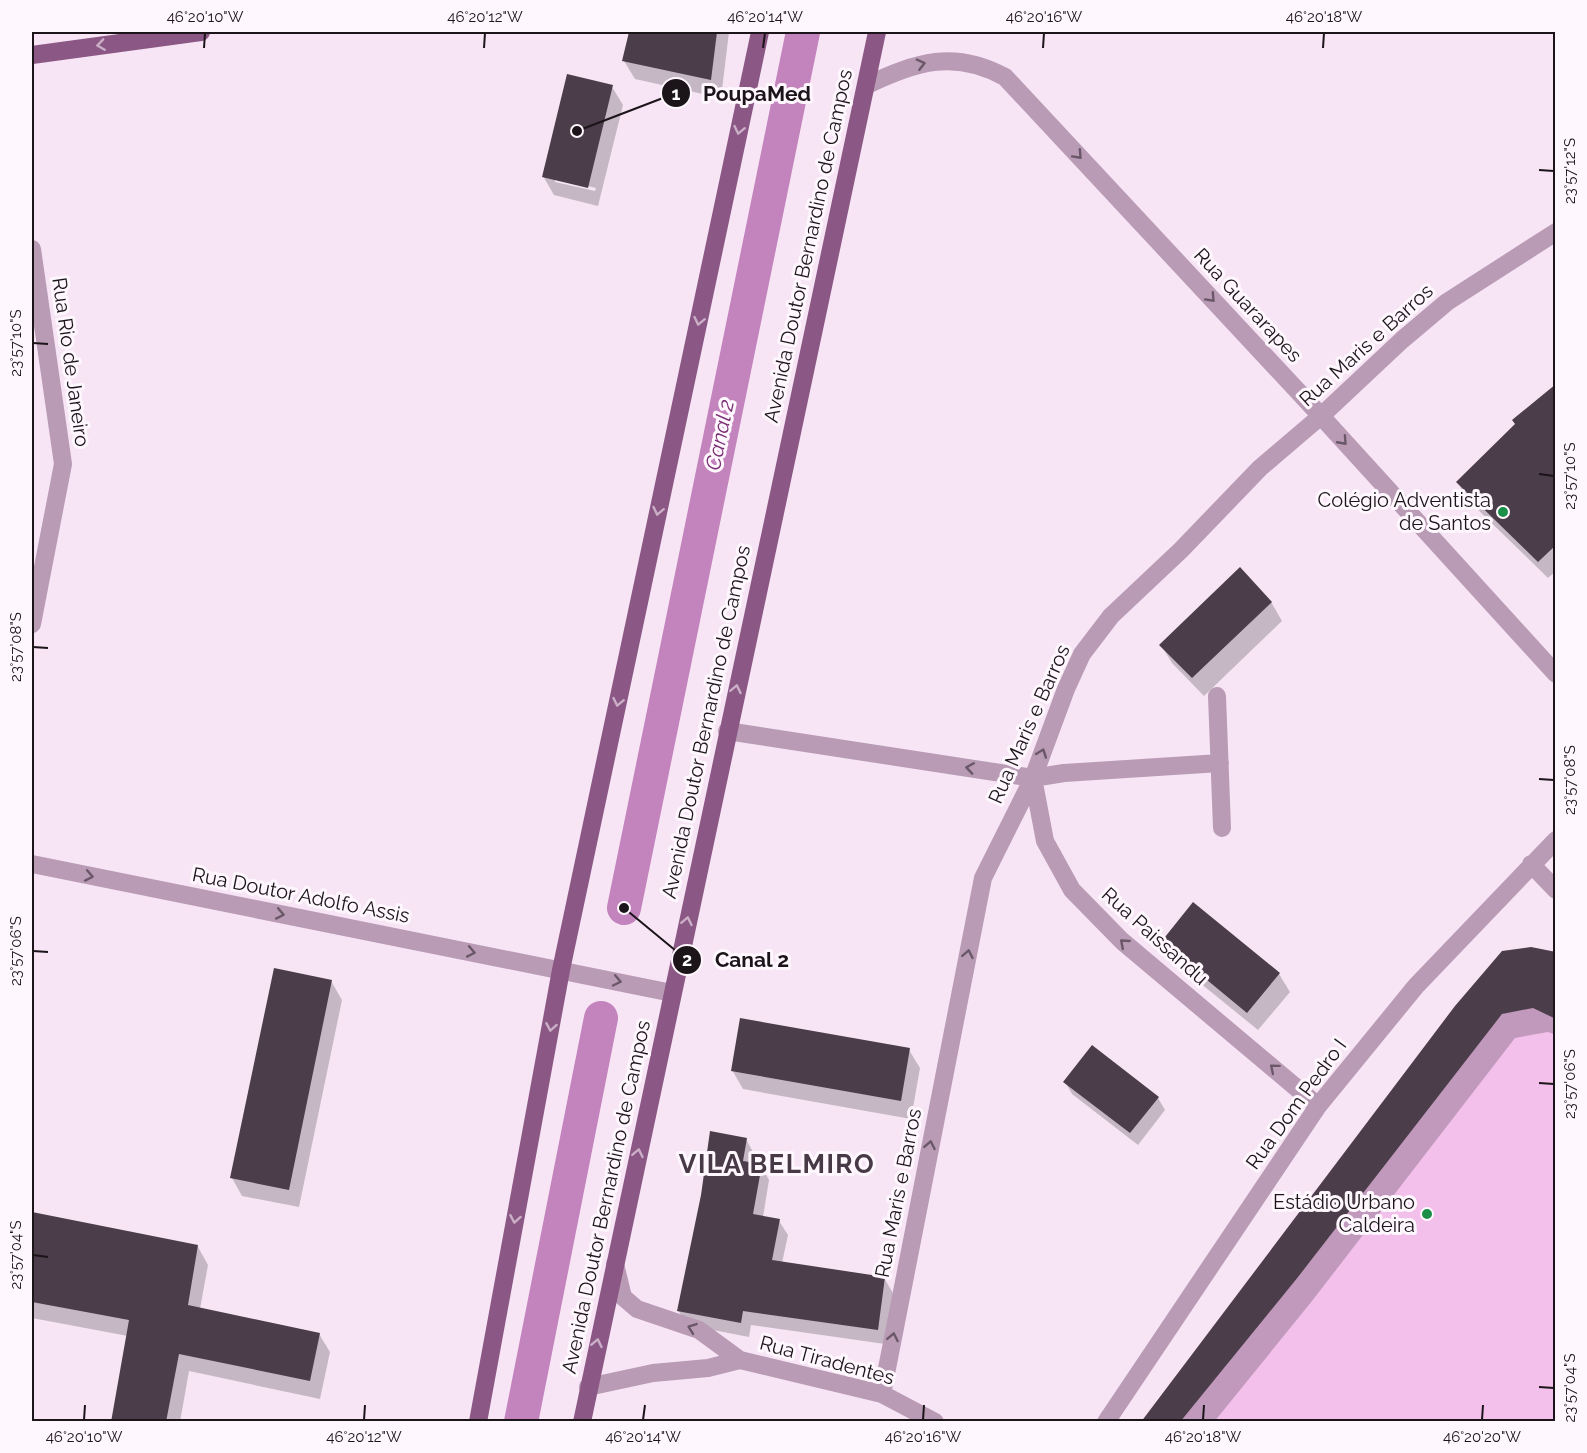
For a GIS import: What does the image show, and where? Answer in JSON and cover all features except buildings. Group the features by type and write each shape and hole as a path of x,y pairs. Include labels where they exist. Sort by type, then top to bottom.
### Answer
{"main road":[{"path":"32,55 201,32"},
{"path":"478,1422 561,970 760,32"},
{"name":"Avenida Doutor Bernardino de Campos","path":"582,1422 877,32"}],"street":[{"name":"Rua Guararapes","path":"867,85 899,70 928,62 961,60 982,65 1005,77 1321,416 1556,674"},
{"name":"Rua Maris e Barros","path":"882,1394 982,878 1033,778 1065,689 1082,654 1111,616 1181,550 1260,468 1321,416 1402,340 1447,302 1556,231"},
{"name":"Rua Rio de Janeiro","path":"32,249 63,464 32,624"},
{"path":"1217,696 1222,828"},
{"path":"727,731 1033,778 1064,773 1220,763"},
{"name":"Rua Paissandu","path":"1033,778 1045,841 1072,890 1122,941 1318,1106"},
{"name":"Rua Dom Pedro I","path":"1106,1422 1318,1106 1416,986 1556,840"},
{"name":"Rua Doutor Adolfo Assis","path":"32,864 672,993"},
{"path":"1531,864 1556,890"},
{"name":"Rua Tiradentes","path":"615,1262 623,1297 637,1309 699,1330 740,1360 882,1394 935,1422"},
{"name":"Rua Tiradentes","path":"588,1387 653,1373 708,1368 740,1360"}],"shaded area":[{"name":"Estádio Urbano Caldeira","path":"1531,947 1555,952 1555,1421 1141,1422 1455,1006"}],"waterway":[{"name":"Canal 2","path":"624,908 803,32"},
{"name":"Canal 2","path":"521,1422 601,1018"}],"place":[{"name":"PoupaMed","path":"577,131"},
{"name":"Colégio Adventista de Santos","path":"1503,512"},
{"name":"Canal 2","path":"624,908"},
{"name":"Estádio Urbano Caldeira","path":"1427,1214"}],"district":[{"name":"VILA BELMIRO","path":"777,1164"}]}
